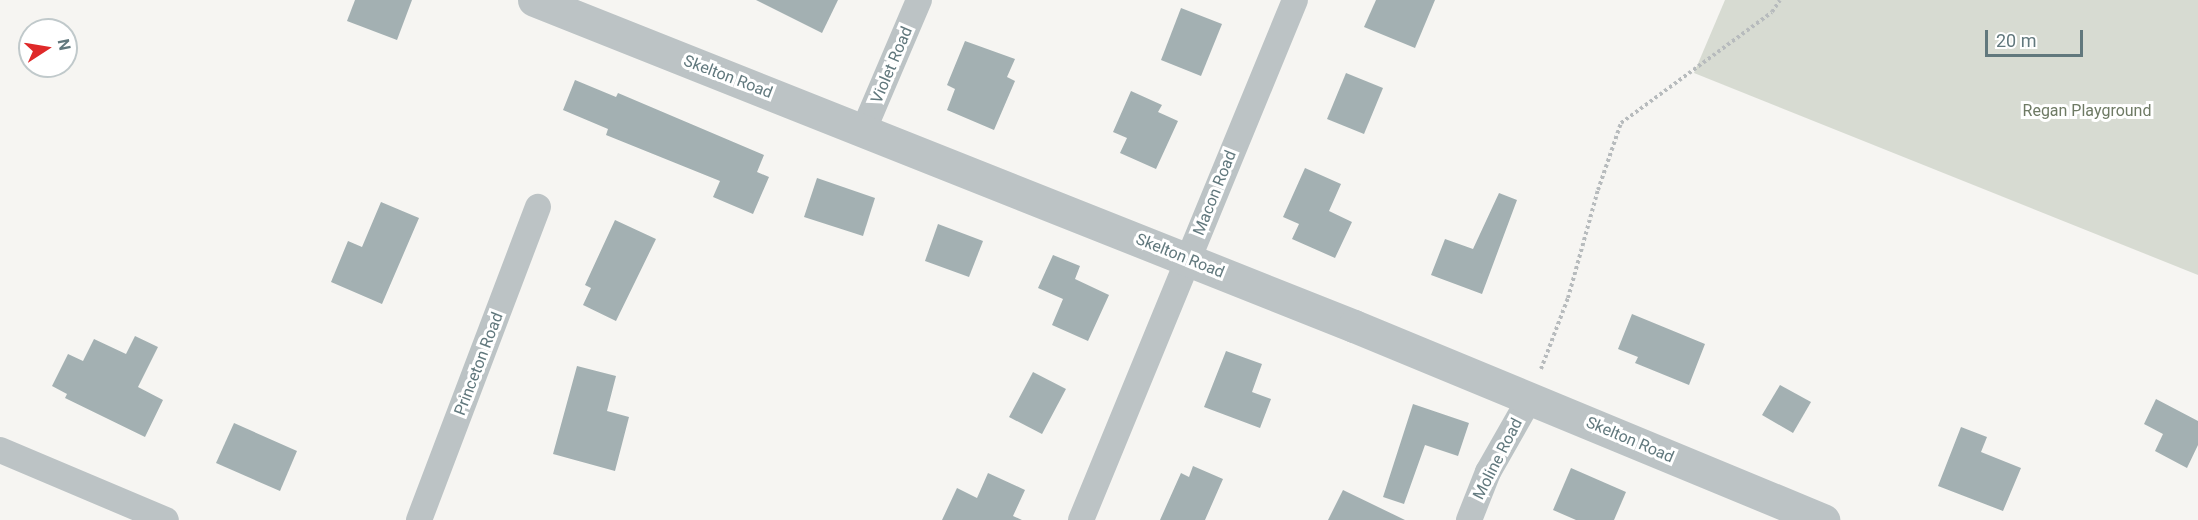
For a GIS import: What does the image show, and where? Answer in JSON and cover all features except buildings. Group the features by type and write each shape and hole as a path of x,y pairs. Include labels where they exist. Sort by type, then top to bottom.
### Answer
{"street":[{"name":"Skelton Road","path":"534,0 864,129 1530,398 1823,520"},
{"name":"Violet Road","path":"864,129 919,0"},
{"name":"Macon Road","path":"1081,520 1295,0"},
{"name":"Princeton Road","path":"419,520 538,207"},
{"name":"Moline Road","path":"1469,520 1488,472 1530,398"},
{"path":"0,450 166,520"}],"path":[{"path":"1530,398 1568,298 1598,190 1622,123 1772,12 1780,0"}],"green space":[{"name":"Regan Playground","path":"1725,0 2198,0 2198,275 1694,73"}]}
